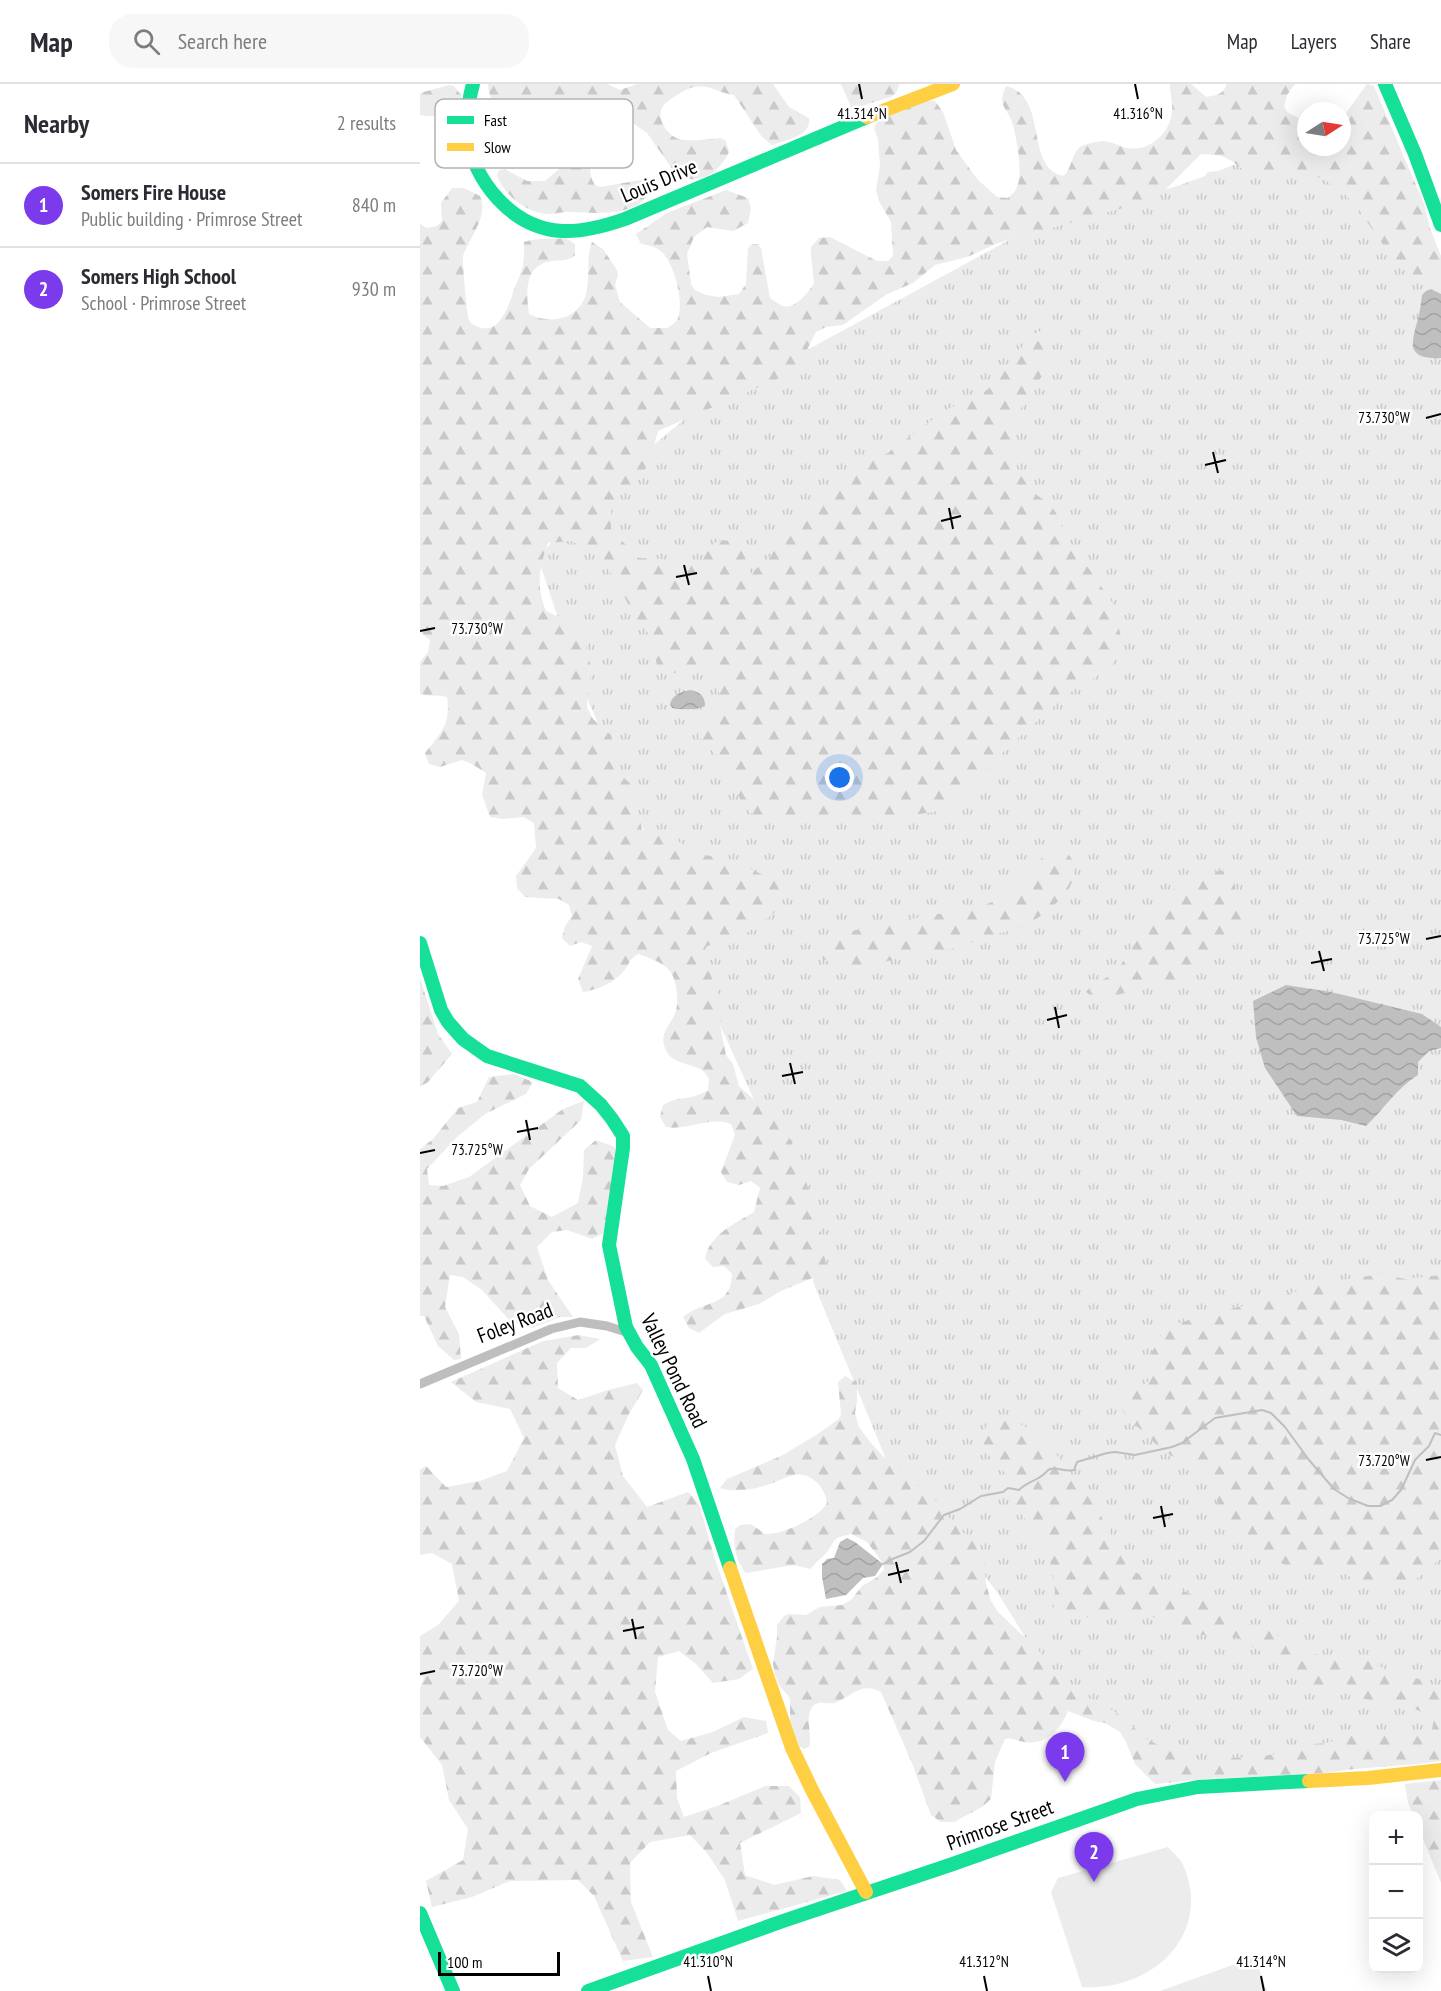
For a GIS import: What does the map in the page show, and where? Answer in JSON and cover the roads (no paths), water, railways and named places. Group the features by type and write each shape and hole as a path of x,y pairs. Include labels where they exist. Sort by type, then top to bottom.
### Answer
{"street":[{"name":"Louis Drive","path":"469,99 473,84"},
{"name":"Louis Drive","path":"477,168 488,188 506,207 524,219 561,231 603,227 854,122 953,84"},
{"path":"1385,84 1415,154 1441,225"},
{"name":"Valley Pond Road","path":"420,943 441,1010 463,1039 487,1056 580,1086 601,1105 623,1136 609,1245 626,1327 637,1347 651,1365 693,1459 792,1748 866,1892"},
{"name":"Foley Road","path":"420,1384 551,1329 580,1322 607,1326 629,1333"},
{"name":"Primrose Street","path":"588,1991 1137,1799 1168,1791 1198,1787 1368,1778 1441,1770"},
{"path":"420,1913 453,1991"}],"water":[{"path":"1431,289 1441,294 1441,358 1430,358 1416,353 1413,343 1422,295"},
{"path":"690,690 701,695 705,706 689,709 672,708 670,704 675,696"},
{"path":"1286,985 1331,992 1422,1014 1441,1027 1441,1048 1429,1051 1418,1062 1418,1075 1397,1092 1366,1126 1341,1120 1297,1116 1265,1068 1256,1037 1253,1001"},
{"path":"847,1538 883,1564 875,1576 863,1578 846,1595 826,1599 822,1564 827,1559 834,1558 840,1542"}],"waterway":[{"path":"883,1564 910,1552 924,1541 944,1515 960,1509 981,1496 1003,1492 1008,1488 1019,1490 1050,1469 1074,1470 1077,1462 1107,1453 1135,1455 1172,1447 1182,1443 1215,1418 1262,1410 1271,1413 1285,1427 1334,1489 1368,1506 1380,1506 1392,1500 1401,1490 1415,1460 1429,1446 1435,1433 1441,1435"}],"place":[{"name":"Somers Fire House","path":"1065,1782"},
{"name":"Somers High School","path":"1094,1882"}]}
